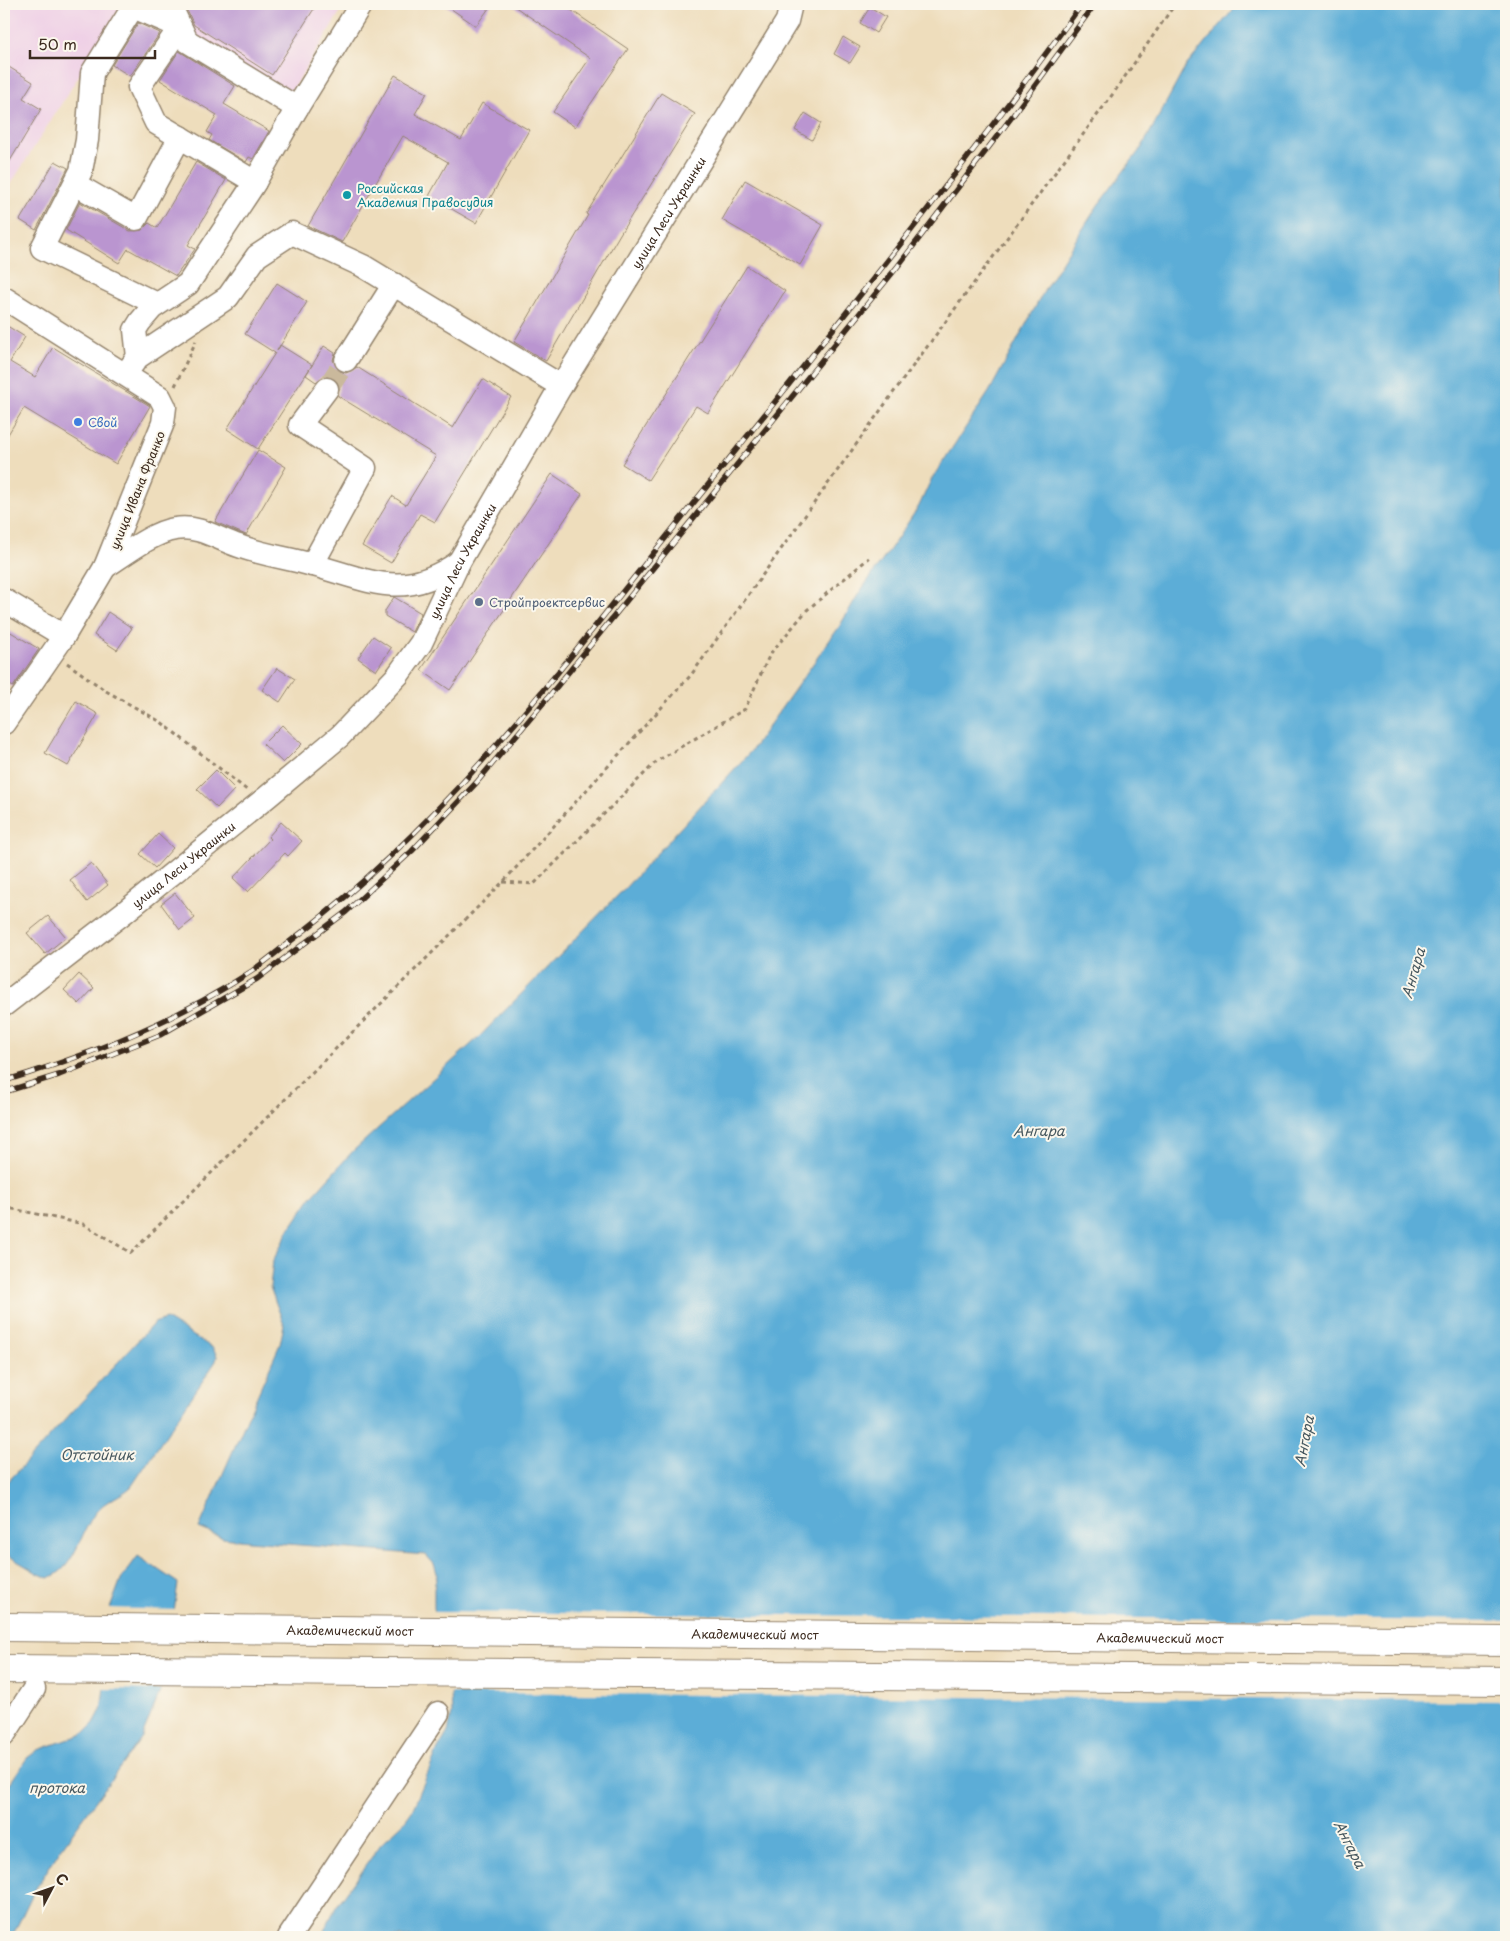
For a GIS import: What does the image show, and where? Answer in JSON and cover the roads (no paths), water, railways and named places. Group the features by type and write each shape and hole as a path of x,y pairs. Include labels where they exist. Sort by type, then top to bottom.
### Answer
{"main road":[{"name":"Академический мост","path":"4,1627 1506,1641"},
{"path":"4,1669 1506,1681"}],"street":[{"path":"173,4 171,7 187,41 297,108"},
{"path":"132,365 135,330 140,322 157,304 188,284 255,182 297,108 361,4"},
{"name":"улица Леси Украинки","path":"4,1005 126,911 262,802 340,736 398,675 421,643 460,562 561,386 787,21 791,4"},
{"path":"157,304 42,248 81,171 87,140 92,73 133,7 180,27"},
{"path":"180,27 139,87 156,123 255,182"},
{"path":"75,184 136,219 180,137"},
{"path":"132,365 228,296 257,256 292,233 363,266 561,386"},
{"path":"346,360 394,284"},
{"path":"4,298 132,365"},
{"name":"улица Ивана Франко","path":"4,723 58,645 105,567 160,432 165,407 160,396 132,365"},
{"path":"312,565 365,468 300,425 327,389"},
{"path":"105,567 144,542 172,529 189,528 199,529 237,546 263,554 312,565 358,580 407,586 427,581 460,562"},
{"path":"4,600 58,645"},
{"path":"4,1735 34,1689"},
{"path":"289,1937 438,1713"}],"water":[{"name":"Ангара","path":"1238,4 1506,4 1506,1937 321,1937 336,1907 381,1844 404,1822 412,1811 438,1749 448,1732 452,1713 451,1693 434,1608 434,1589 437,1573 434,1564 426,1555 223,1538 199,1528 280,1344 284,1325 270,1287 273,1261 288,1231 312,1196 353,1151 478,1038 626,887 751,751 839,627 859,593 919,506 931,480 989,392 1049,282 1098,205 1142,147 1186,66"},
{"name":"Отстойник","path":"166,1319 213,1348 217,1356 216,1361 131,1487 104,1504 90,1520 76,1550 65,1567 57,1574 48,1578 37,1573 4,1553 4,1486 154,1323"},
{"name":"протока","path":"138,1556 178,1583 165,1679 142,1737 60,1850 33,1893 12,1937 4,1937 4,1792 27,1758 38,1750 83,1734 94,1723 101,1710 105,1680 103,1627 121,1579"}],"tunnel":[{"path":"327,389 346,360"}],"railway":[{"path":"4,1081 69,1060 132,1035 193,1006 223,989 252,971 301,933 359,885 413,834 515,723 611,607 896,249 1037,66 1082,4"},
{"path":"4,1092 59,1075 160,1035 257,979 346,912 412,851 477,782 550,695 898,266 1095,4"}],"place":[{"name":"Российская Академия Правосудия","path":"347,195"},
{"name":"Свой","path":"78,422"},
{"name":"Стройпроектсервис","path":"479,602"}]}
